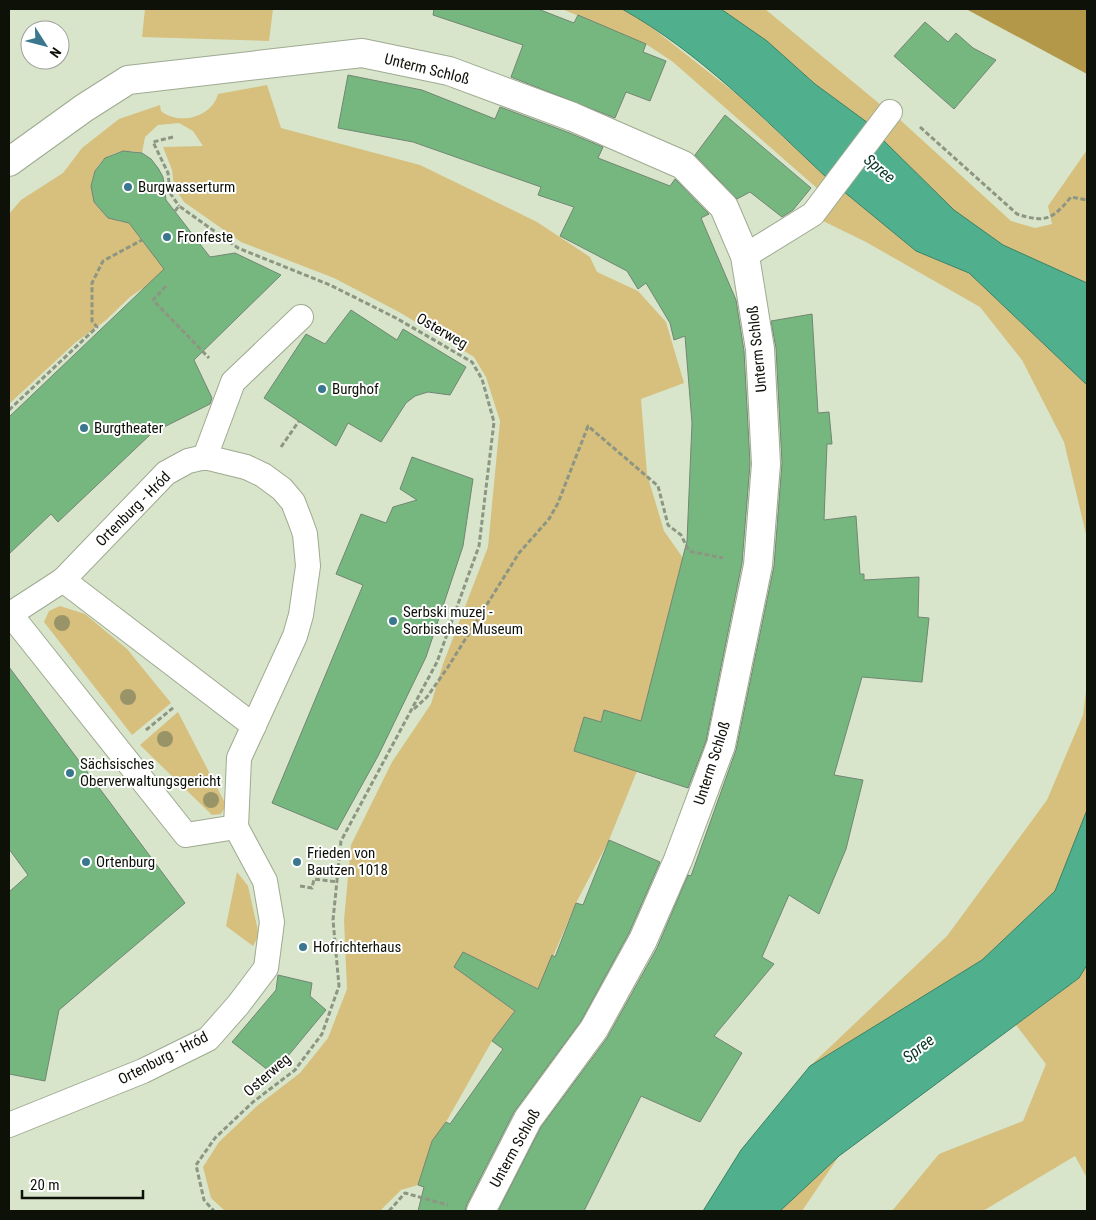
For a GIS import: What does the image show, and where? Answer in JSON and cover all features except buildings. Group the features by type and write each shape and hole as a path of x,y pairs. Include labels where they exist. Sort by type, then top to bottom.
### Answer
{"street":[{"name":"Unterm Schloß","path":"9,162 84,108 128,80 362,53 449,71 573,117 683,164 724,206 745,256 760,349 766,464 758,565 721,745 678,860 643,940 594,1029 528,1119 481,1211"}],"lane":[{"path":"745,256 812,214 890,112"},
{"path":"236,827 239,758 295,636 301,615 308,566 305,534 293,502 282,489 263,475 246,467 205,456 233,382 301,317"},
{"name":"Ortenburg - Hród","path":"9,1125 143,1071 208,1039 238,1005 266,968 272,922 265,881 236,827 186,835 10,615 63,580 166,473 178,465 205,456"},
{"path":"63,580 254,726"}],"path":[{"path":"890,112 896,106 1017,214 1038,220 1059,212 1071,197 1087,200"},
{"path":"173,137 153,142 168,173 170,193 179,206 175,211"},
{"name":"Osterweg","path":"179,206 238,248 330,285 396,318 472,362 482,379 494,422 480,546 437,662 341,841 333,920 339,986 322,1034 295,1070 253,1102 215,1138 196,1165 204,1200 214,1211"},
{"path":"9,410 97,327 92,321 92,282 103,261 142,240"},
{"path":"166,286 153,300 233,382"},
{"name":"Osterweg","path":"410,712 427,697 448,668 519,553 549,519 558,503 588,426 658,486 668,525 681,535 689,551 758,565"},
{"path":"120,752 201,685"},
{"path":"308,888 312,888 314,879 338,882"},
{"path":"389,1211 405,1193 452,1206"}],"shaded area":[{"path":"145,9 273,9 269,41 142,37"},
{"path":"562,9 622,9 646,23 739,96 827,178 818,189 673,62 646,44"},
{"path":"726,9 765,9 881,105 868,123 815,84 767,41 724,11"},
{"path":"966,9 1087,9 1087,74"},
{"path":"267,85 281,128 420,165 537,222 590,257 597,272 638,291 666,322 684,383 641,399 647,474 664,531 683,558 646,702 637,771 609,840 576,903 539,989 516,978 500,1000 515,1011 492,1041 446,1122 432,1141 418,1185 401,1190 380,1211 225,1211 211,1198 203,1167 219,1142 257,1106 300,1073 328,1038 347,989 344,920 351,845 392,762 431,704 443,664 488,547 500,421 486,377 474,357 399,312 334,278 241,242 184,202 174,187 172,170 163,147 203,146 193,131 179,123 158,125 145,137 142,153 123,151 108,157 98,167 92,180 92,194 98,207 110,217 129,223 167,272 130,297 105,321 76,342 9,404 9,214 21,200 63,173 82,148 119,119 160,105 161,111 168,116 177,118 194,117 209,108 215,102 218,94"},
{"path":"898,118 1011,221 1035,228 1052,224 1048,206 1087,150 1087,283 1003,245 954,211 882,139"},
{"path":"843,191 916,251 969,273 1087,385 1087,538 1064,442 1022,360 980,307 866,242 821,220"},
{"path":"60,606 85,614 127,649 171,703 132,735 44,622 49,611"},
{"path":"1087,683 1087,810 1055,891 982,960 810,1066 947,936 1047,800 1083,715"},
{"path":"178,712 226,805 221,814 212,815 140,745"},
{"path":"237,872 248,886 259,935 253,946 226,926"},
{"path":"1087,965 1087,1178 1075,1156 983,1211 892,1211 939,1154 1023,1121 1046,1064 1016,1025 1079,978"},
{"path":"839,1156 802,1211 780,1211 781,1209"}],"water":[{"path":"622,9 721,9 767,41 815,84 868,123 827,178 754,109 704,66 678,45"},
{"name":"Spree","path":"882,139 954,210 1003,245 1087,283 1087,385 969,273 916,251 843,191"},
{"name":"Spree","path":"1087,810 1087,965 1079,978 839,1156 780,1211 703,1211 741,1150 810,1066 982,960 1055,891"}],"place":[{"name":"Burgwasserturm","path":"128,187"},
{"name":"Fronfeste","path":"167,237"},
{"name":"Burghof","path":"322,389"},
{"name":"Burgtheater","path":"84,428"},
{"name":"Serbski muzej - Sorbisches Museum","path":"393,621"},
{"name":"Sächsisches Oberverwaltungsgericht","path":"70,773"},
{"name":"Ortenburg","path":"86,862"},
{"name":"Frieden von Bautzen 1018","path":"297,862"},
{"name":"Hofrichterhaus","path":"303,947"}]}
